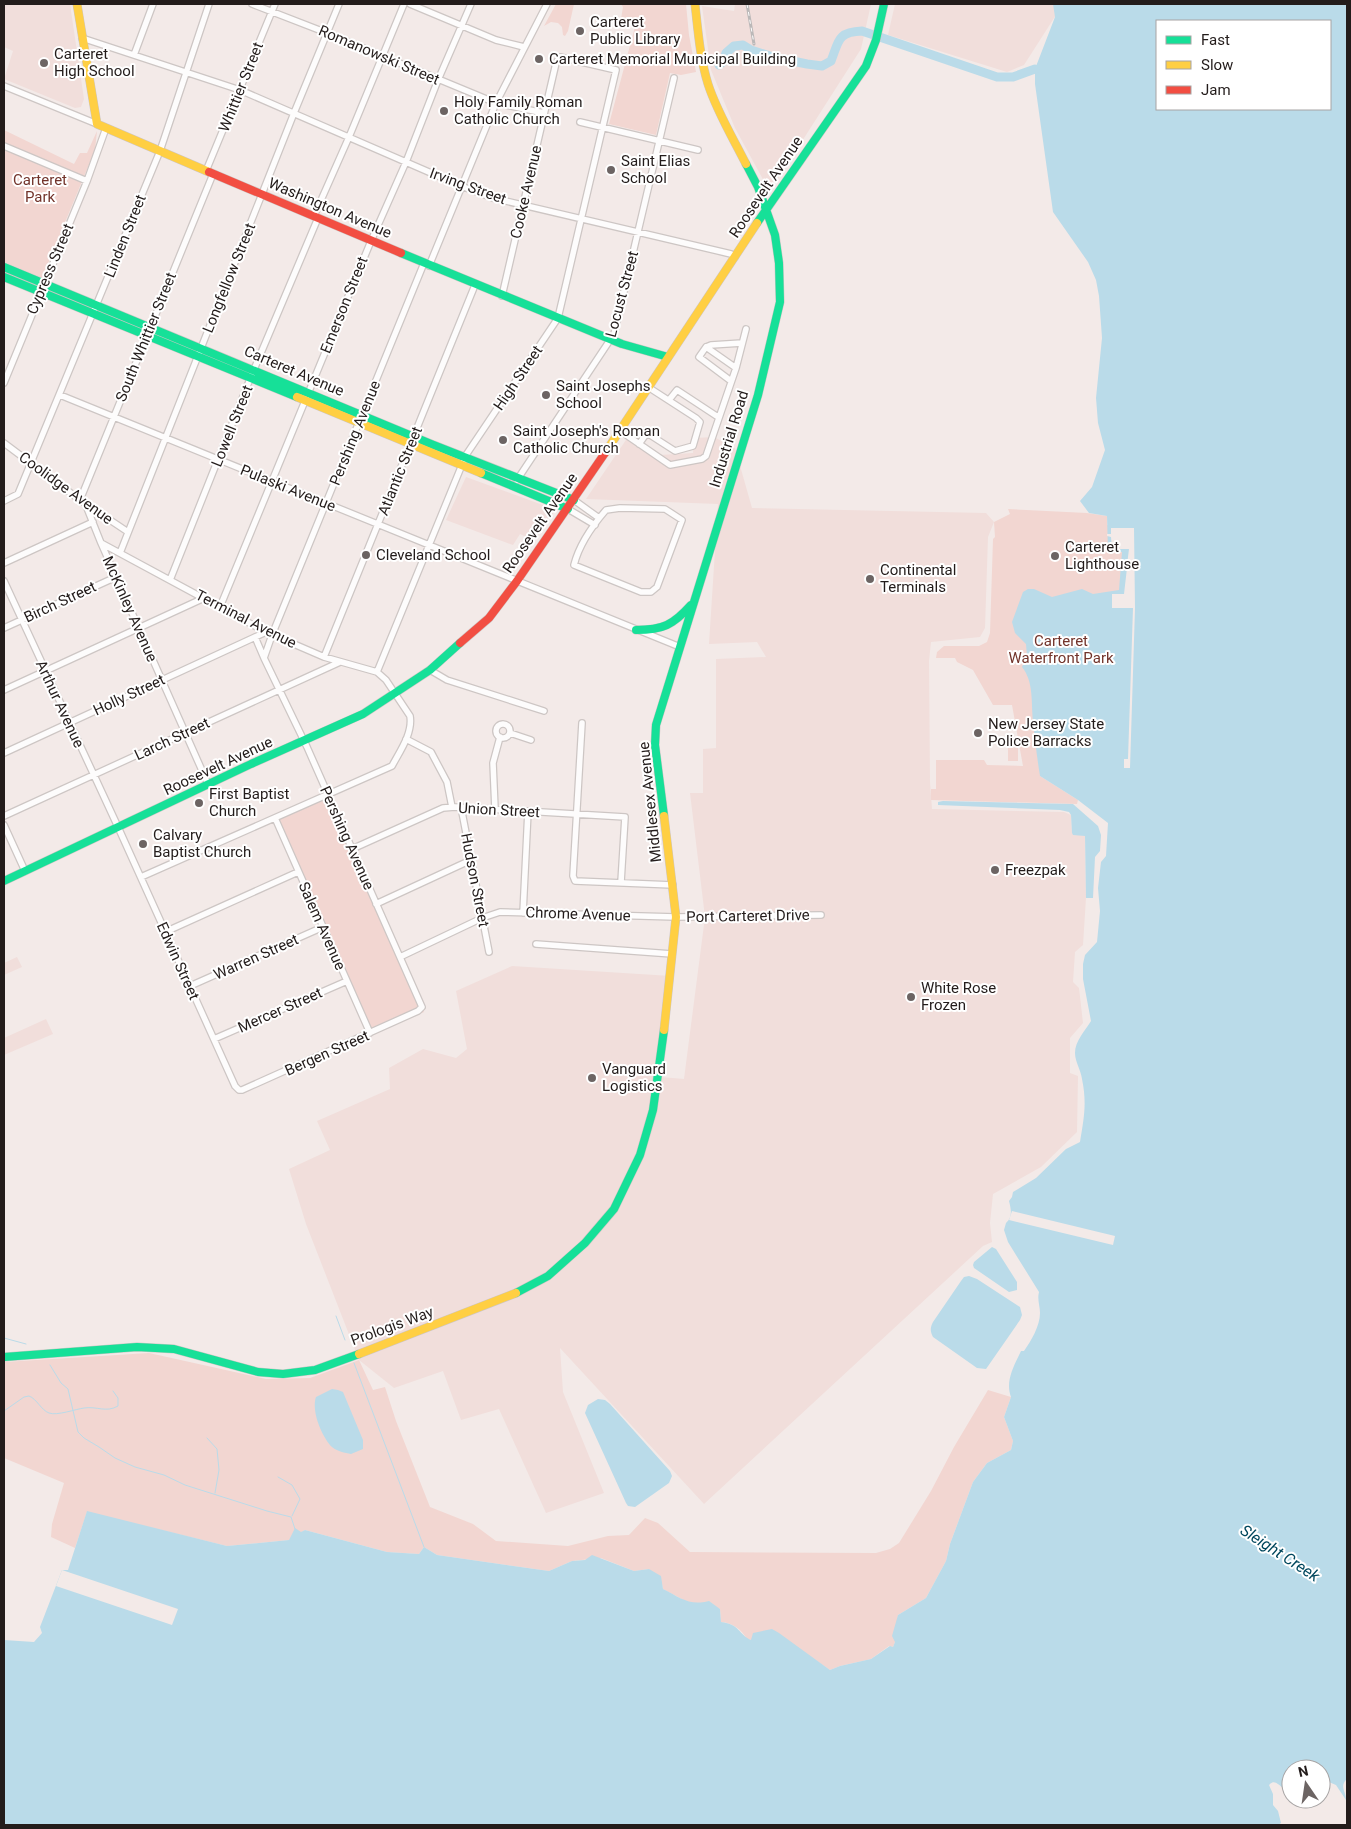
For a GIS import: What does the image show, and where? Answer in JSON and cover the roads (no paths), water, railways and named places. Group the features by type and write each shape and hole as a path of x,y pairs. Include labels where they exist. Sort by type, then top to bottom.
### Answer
{"street":[{"path":"77,4 97,124"},
{"path":"134,55 153,4"},
{"name":"Linden Street","path":"4,501 18,494 60,395 160,151 210,4"},
{"name":"Romanowski Street","path":"252,4 496,103 544,113"},
{"name":"Whittier Street","path":"210,172 240,90 275,4"},
{"name":"Longfellow Street","path":"120,553 339,4"},
{"name":"Lowell Street","path":"170,580 250,378 404,4"},
{"path":"410,4 496,40 524,47"},
{"name":"Emerson Street","path":"220,607 471,4"},
{"name":"Pershing Avenue","path":"264,658 358,424 496,103 547,4"},
{"name":"Industrial Road","path":"680,647 758,395 780,302 779,263 775,236 758,187 716,104 706,76 700,50 695,4"},
{"name":"Roosevelt Avenue","path":"4,881 208,784 363,714 430,670 489,618 517,582 574,500 767,209 866,66 877,36 884,4"},
{"name":"Irving Street","path":"82,38 240,90 461,186 493,198 730,254 735,257"},
{"name":"Cooke Avenue","path":"502,296 558,59 616,70"},
{"name":"High Street","path":"378,672 465,458 558,318 616,70"},
{"name":"Locust Street","path":"513,486 611,340 674,78"},
{"path":"4,86 97,124"},
{"path":"580,122 698,150"},
{"name":"Washington Avenue","path":"97,124 475,285 634,349 668,357"},
{"name":"Cypress Street","path":"4,383 40,291 87,181 106,128"},
{"path":"4,146 87,181"},
{"name":"South Whittier Street","path":"82,502 210,172"},
{"name":"Carteret Avenue","path":"4,267 465,458 574,500"},
{"name":"Carteret Avenue","path":"4,277 358,424 568,508"},
{"name":"Atlantic Street","path":"324,657 475,285"},
{"path":"619,430 670,466 702,459 706,456 736,368 746,329"},
{"path":"731,381 699,357 706,347 716,344 742,343"},
{"path":"706,347 736,368"},
{"path":"639,444 647,433 675,451 694,446 700,422 648,387"},
{"path":"669,400 677,390 718,417"},
{"name":"Pulaski Avenue","path":"60,395 517,582"},
{"name":"Coolidge Avenue","path":"4,443 82,502 128,532"},
{"path":"574,500 599,518"},
{"name":"McKinley Avenue","path":"82,502 93,522 208,784"},
{"path":"568,508 595,525"},
{"path":"620,508 665,509 682,520 657,587 651,592 641,592 574,565 577,554 599,518 606,510 620,508"},
{"path":"4,563 93,522"},
{"name":"McKinley Avenue","path":"101,543 120,553"},
{"name":"Terminal Avenue","path":"120,553 272,635 324,657 378,672"},
{"name":"Birch Street","path":"4,628 116,577"},
{"name":"Arthur Avenue","path":"4,581 118,827"},
{"path":"517,582 680,647"},
{"path":"4,690 204,598"},
{"path":"636,630 657,630 670,626 693,603"},
{"name":"Holly Street","path":"4,753 266,632"},
{"name":"Pershing Avenue","path":"255,637 328,795 422,1007 411,1014"},
{"name":"Middlesex Avenue","path":"659,1073 676,917 655,745 656,725 680,647"},
{"name":"Larch Street","path":"4,816 340,662"},
{"path":"430,670 447,680 544,712"},
{"path":"141,877 392,766 406,739 411,723 410,716 384,677 378,672"},
{"path":"582,723 573,876 575,881 673,885"},
{"path":"500,737 496,732 500,725 507,724 510,733"},
{"path":"500,737 506,737 510,733"},
{"path":"510,733 532,740"},
{"path":"495,810 493,763 500,737"},
{"path":"406,739 431,752 447,782 452,807"},
{"name":"Union Street","path":"352,849 443,808 461,807 625,817 621,882"},
{"name":"Hudson Street","path":"461,807 488,952"},
{"path":"523,912 528,812"},
{"name":"Salem Avenue","path":"275,818 370,1033"},
{"path":"4,826 25,871"},
{"name":"Edwin Street","path":"118,827 235,1086 242,1090"},
{"path":"376,904 471,860"},
{"path":"165,932 298,872"},
{"name":"Chrome Avenue","path":"482,918 500,912 676,917"},
{"name":"Port Carteret Drive","path":"676,917 820,915"},
{"path":"400,957 482,918"},
{"name":"Warren Street","path":"190,986 323,927"},
{"path":"536,944 672,954"},
{"name":"Mercer Street","path":"214,1039 347,982"},
{"name":"Bergen Street","path":"242,1090 411,1014"},
{"name":"Prologis Way","path":"4,1357 137,1348 174,1349 258,1372 283,1374 305,1372 507,1298 548,1276 585,1243 614,1209 640,1155 653,1110 659,1073"}],"water":[{"name":"Sleight Creek","path":"1053,4 1347,4 1347,1779 1343,1784 1346,1800 1336,1785 1331,1783 1331,1759 1281,1759 1281,1786 1274,1782 1269,1785 1273,1794 1273,1805 1278,1811 1281,1823 1278,1825 4,1825 4,1640 34,1642 42,1633 40,1627 62,1570 68,1570 87,1511 227,1546 289,1540 295,1528 301,1532 305,1530 387,1552 419,1554 424,1547 437,1555 549,1571 572,1561 585,1560 592,1555 634,1571 649,1569 661,1576 663,1589 690,1602 709,1601 720,1609 721,1622 736,1627 747,1638 751,1640 753,1633 772,1629 830,1670 871,1659 890,1646 893,1647 895,1642 892,1636 898,1615 926,1598 946,1561 950,1544 973,1482 987,1463 1011,1450 1013,1441 1004,1417 1011,1397 1009,1391 1010,1379 1021,1351 1024,1351 1035,1333 1040,1313 1039,1292 1008,1242 1004,1230 1011,1216 1009,1201 1013,1192 1036,1178 1066,1149 1080,1142 1085,1103 1075,1049 1078,1040 1091,1021 1083,979 1083,964 1085,955 1097,942 1100,911 1098,888 1101,862 1106,856 1108,823 1078,800 1040,776 1030,686 1022,667 1027,656 1026,644 1015,633 1012,622 1023,592 1028,589 1034,589 1052,597 1082,589 1093,594 1119,590 1122,552 1108,551 1107,516 1089,513 1080,501 1092,487 1105,450 1098,423 1096,398 1102,338 1099,296 1096,280 1088,262 1053,212 1035,84 1035,69 1055,17"},
{"path":"938,802 1073,804 1098,826 1101,835 1100,851 1095,857 1093,898 1086,898 1085,836 1073,835 1069,812 1060,810 938,805"},
{"path":"992,1247 996,1249 1017,1282 1017,1290 1009,1292 974,1268 974,1262"},
{"path":"969,1276 977,1279 1020,1307 1022,1315 986,1369 977,1368 933,1337 931,1331 933,1322 961,1281 964,1277"},
{"path":"332,1389 343,1392 363,1440 363,1449 351,1454 339,1451 328,1443 316,1416 316,1397"},
{"path":"598,1399 605,1400 610,1404 670,1471 672,1476 669,1483 635,1507 628,1506 626,1503 585,1413 588,1405"}],"waterway":[{"path":"719,65 723,62 726,53 734,46 743,45 751,50 773,57 822,66 831,61 843,36 848,33 862,31 997,77 1013,77 1035,69"},
{"path":"336,1316 345,1340"},
{"path":"4,1338 26,1344"},
{"path":"354,1363 424,1547"},
{"path":"50,1365 61,1383 68,1389 78,1432 84,1438 115,1458 135,1467 164,1475 185,1485 291,1517 295,1529"},
{"path":"4,1411 24,1397 29,1396 46,1412 52,1414 84,1408 109,1409 118,1406 118,1398 113,1391"},
{"path":"207,1438 217,1449 219,1470 215,1493"},
{"path":"278,1477 292,1485 300,1499 292,1516"}],"railway":[{"path":"747,4 754,44"}],"place":[{"name":"Carteret Public Library","path":"580,31"},
{"name":"Carteret Memorial Municipal Building","path":"539,59"},
{"name":"Carteret High School","path":"44,63"},
{"name":"Holy Family Roman Catholic Church","path":"444,111"},
{"name":"Saint Elias School","path":"611,170"},
{"name":"Saint Josephs School","path":"546,395"},
{"name":"Saint Joseph's Roman Catholic Church","path":"503,440"},
{"name":"Cleveland School","path":"366,555"},
{"name":"Carteret Lighthouse","path":"1055,556"},
{"name":"Continental Terminals","path":"870,579"},
{"name":"New Jersey State Police Barracks","path":"978,733"},
{"name":"First Baptist Church","path":"199,803"},
{"name":"Calvary Baptist Church","path":"143,844"},
{"name":"Freezpak","path":"995,870"},
{"name":"White Rose Frozen","path":"911,997"},
{"name":"Vanguard Logistics","path":"592,1078"}],"park label":[{"name":"Carteret Park","path":"40,188"},
{"name":"Carteret Waterfront Park","path":"1061,650"}]}
